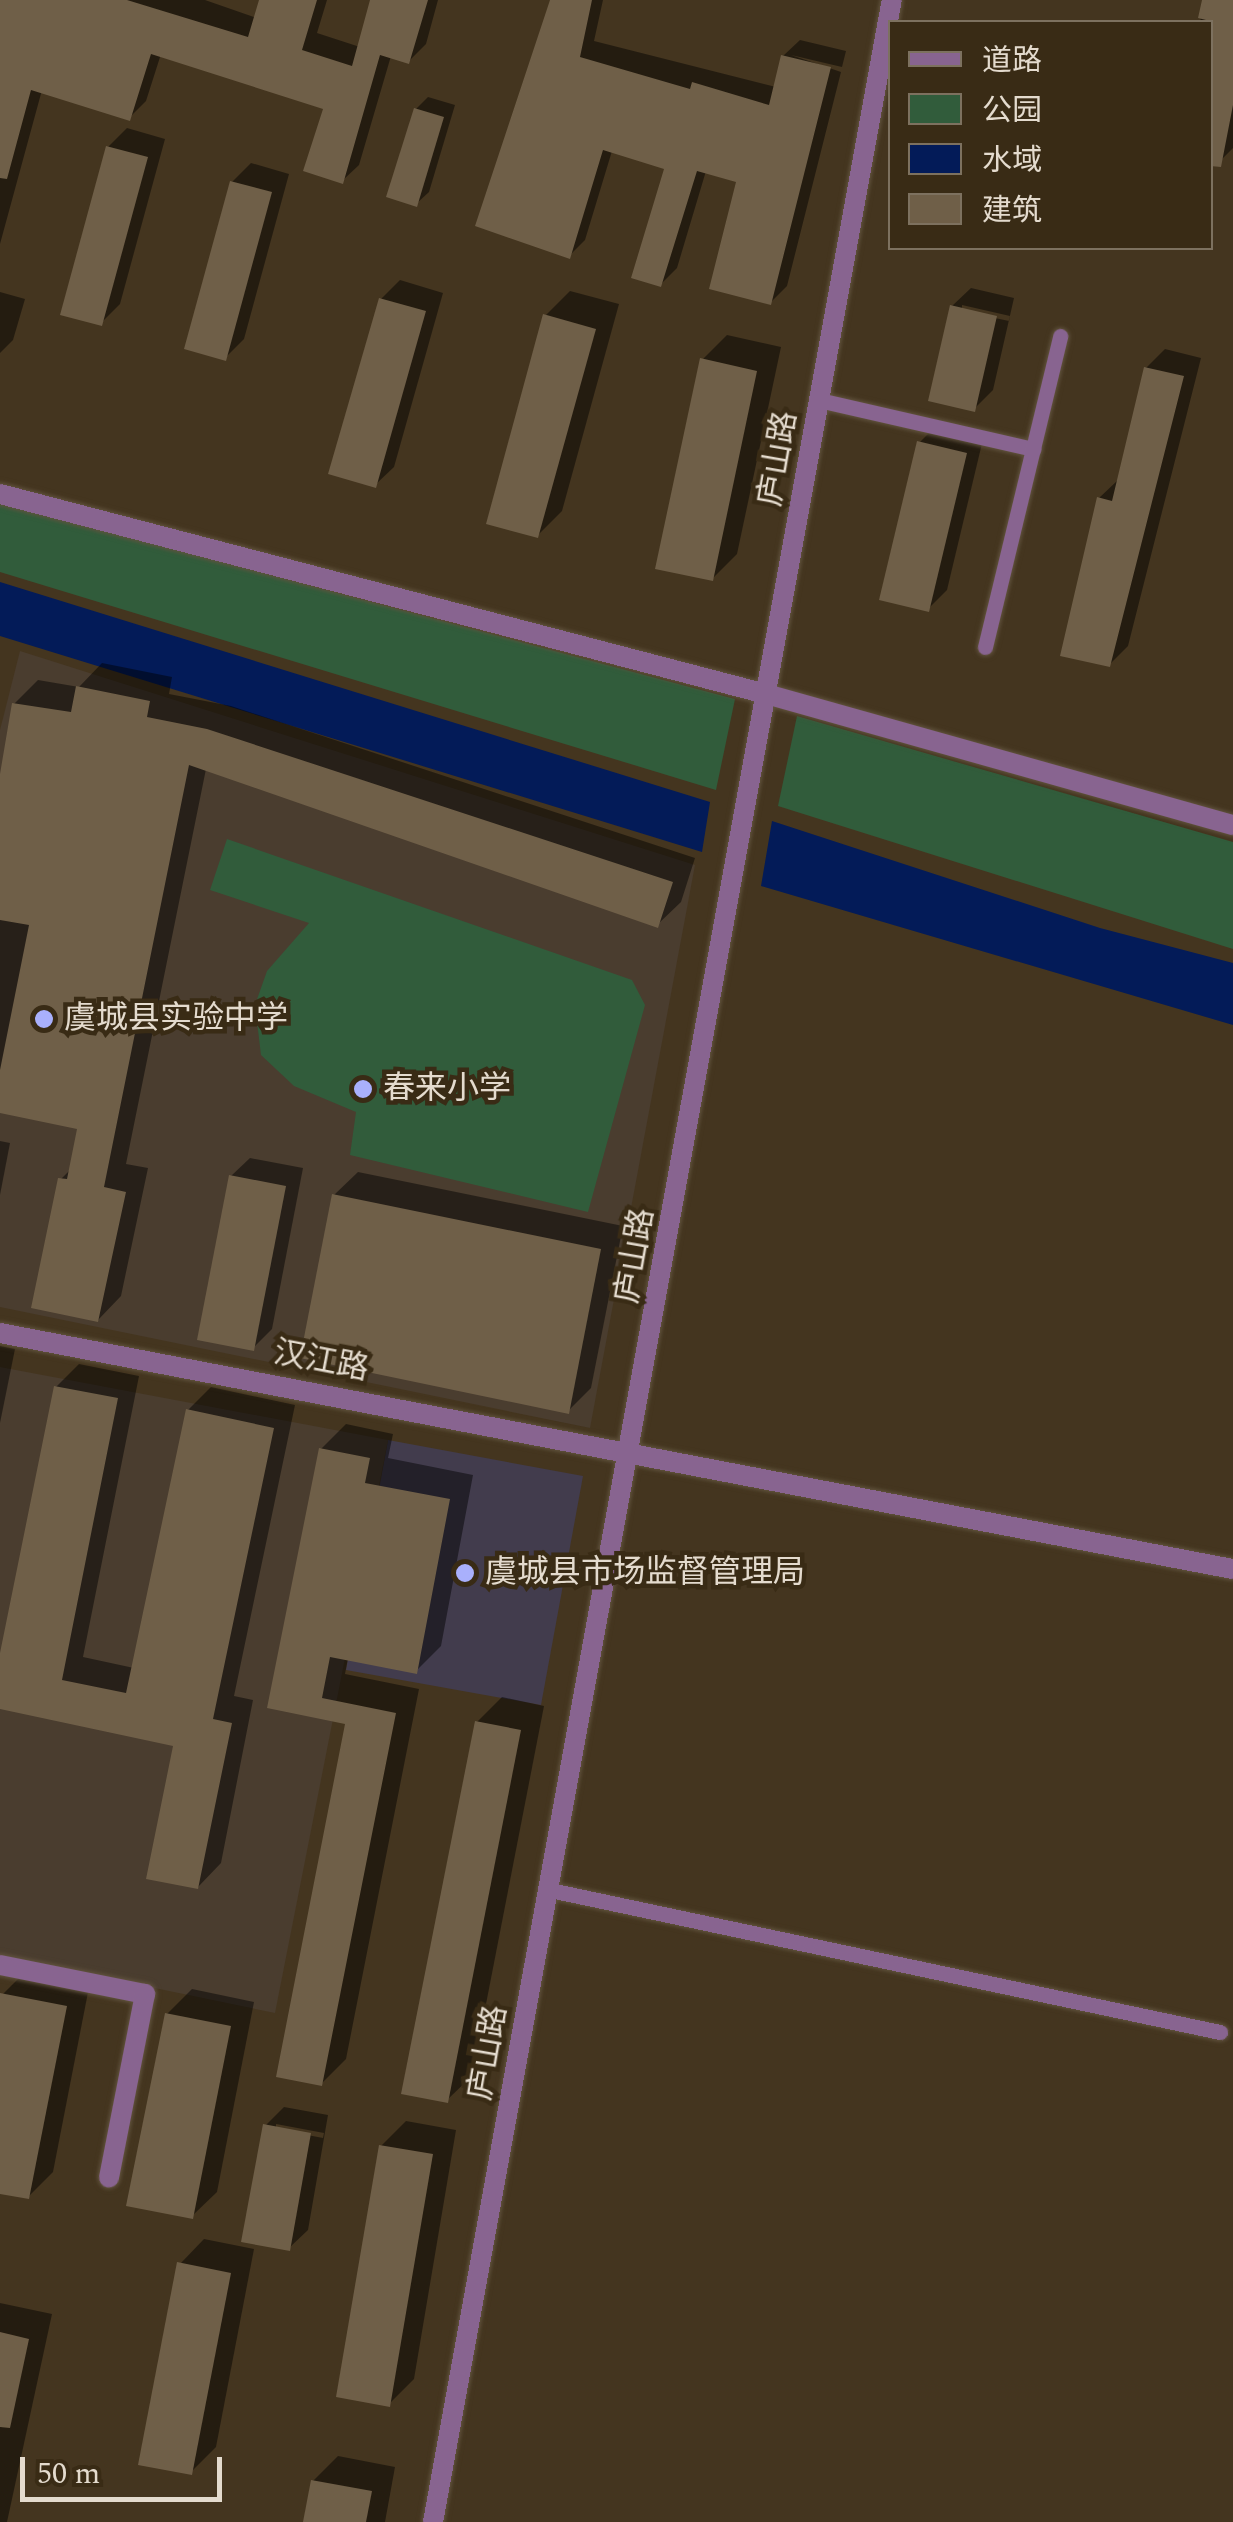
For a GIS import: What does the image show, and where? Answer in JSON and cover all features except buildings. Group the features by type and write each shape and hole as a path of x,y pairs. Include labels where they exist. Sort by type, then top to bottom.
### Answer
{"street":[{"name":"庐山路","path":"433,2522 770,695 888,22"},
{"path":"0,494 770,695 1233,825"},
{"name":"汉江路","path":"0,1332 1233,1569"},
{"path":"0,1965 145,1994 109,2177"}],"lane":[{"path":"986,647 1060,336"},
{"path":"819,400 1033,449"},
{"path":"550,1890 1220,2032"}],"shaded area":[{"name":"春来小学","path":"20,651 695,865 590,1428 0,1307 0,730"},
{"path":"0,1367 388,1440 275,2013 0,1956"},
{"name":"虞城县市场监督管理局","path":"388,1440 583,1476 541,1705 346,1670"}],"green space":[{"path":"0,503 735,699 716,790 0,572"},
{"path":"797,716 1233,842 1233,949 778,806"},
{"path":"227,839 632,980 645,1005 588,1212 350,1155 356,1112 294,1086 261,1055 255,1005 267,971 309,923 210,890"}],"water":[{"path":"0,582 710,802 702,852 0,636"},
{"path":"772,821 1100,928 1233,963 1233,1025 761,886"}],"place":[{"name":"虞城县实验中学","path":"44,1019"},
{"name":"春来小学","path":"363,1089"},
{"name":"虞城县市场监督管理局","path":"465,1573"}]}
